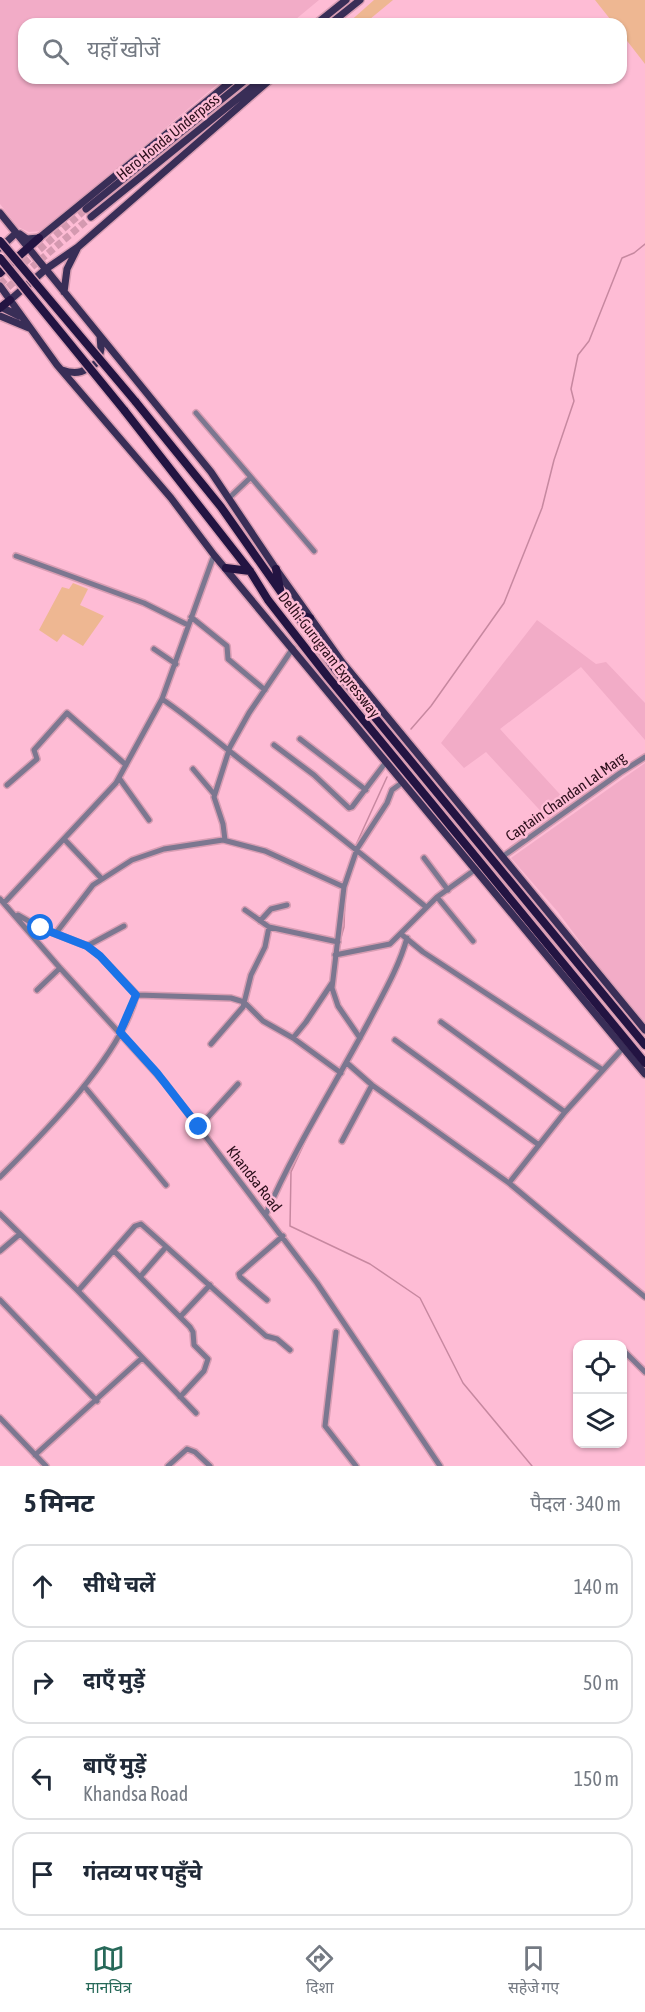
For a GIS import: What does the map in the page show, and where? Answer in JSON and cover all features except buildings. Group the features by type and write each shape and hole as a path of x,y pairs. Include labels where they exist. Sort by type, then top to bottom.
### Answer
{"highway":[{"path":"0,273 39,238"},
{"name":"Delhi-Gurugram Expressway","path":"0,241 221,507 335,669 645,1045"},
{"name":"Delhi-Gurugram Expressway","path":"0,258 124,410 250,571 268,600 416,791 645,1063"},
{"path":"0,310 10,300"},
{"path":"226,568 250,571"},
{"path":"276,568 280,592"},
{"path":"295,612 310,618"}],"main road":[{"path":"324,18 346,0"},
{"path":"338,18 360,0"},
{"path":"14,231 27,239 39,238 229,84"},
{"name":"Hero Honda Underpass","path":"86,209 241,84"},
{"name":"Hero Honda Underpass","path":"91,217 256,84"},
{"path":"10,300 46,269 78,247 266,84"},
{"path":"0,213 211,472 342,662 645,1030"},
{"path":"0,248 14,231"},
{"path":"64,292 67,269 78,247"},
{"path":"0,286 60,369 171,498 214,555 403,782 416,791 476,869 645,1074"},
{"path":"0,310 22,317"},
{"path":"0,310 32,329"},
{"path":"60,369 75,374 81,373 98,362 101,349 100,336"}],"street":[{"path":"196,413 314,551"},
{"path":"229,498 250,478"},
{"path":"2,901 105,798 120,777 162,699 214,555"},
{"path":"16,556 144,603 188,625"},
{"path":"191,617 227,646 228,659 265,690"},
{"path":"214,794 235,737 293,648"},
{"path":"154,650 176,664"},
{"path":"162,699 190,718 229,751 357,849 426,908"},
{"path":"7,785 37,759 34,750 67,713 126,765"},
{"path":"300,739 366,790"},
{"path":"274,745 314,776 348,807 352,807 387,762"},
{"name":"Captain Chandan Lal Marg","path":"502,857 645,757"},
{"path":"192,768 214,794 225,840"},
{"path":"120,777 149,820"},
{"path":"360,1038 338,1006 332,983 344,887 357,849 388,802 393,789 403,782"},
{"path":"64,839 102,879"},
{"path":"56,933 93,885 132,860 164,849 225,840 265,851 344,887"},
{"path":"424,858 448,890"},
{"path":"334,955 387,945 404,936 437,897 476,869"},
{"path":"437,897 473,942"},
{"name":"Khandsa Road","path":"2,901 157,1073 199,1127 317,1282 440,1466"},
{"path":"260,921 272,909 287,905"},
{"path":"245,910 269,927 338,942"},
{"path":"14,913 87,946 100,956 136,995 231,998 244,1002 263,1021 293,1038 341,1073"},
{"path":"87,946 124,926"},
{"path":"211,1044 240,1011 251,975 265,947 269,927"},
{"path":"266,1214 282,1179 347,1063 400,960 404,936"},
{"path":"404,936 423,952 603,1070"},
{"path":"37,990 60,968"},
{"path":"293,1038 332,983"},
{"path":"0,1177 84,1086 120,1032 136,995"},
{"path":"441,1022 565,1112"},
{"path":"395,1040 539,1145"},
{"path":"509,1183 565,1112 623,1048"},
{"path":"347,1063 372,1085 509,1183 645,1297"},
{"path":"199,1127 238,1084"},
{"path":"342,1142 372,1085"},
{"path":"84,1086 166,1185"},
{"path":"0,1214 196,1413"},
{"path":"78,1291 138,1224 144,1226 266,1336 277,1339 291,1350"},
{"path":"0,1251 20,1234"},
{"path":"267,1300 239,1274 283,1236"},
{"path":"141,1276 166,1247"},
{"path":"114,1251 193,1331 194,1345 206,1357 208,1362 204,1371 180,1397"},
{"path":"180,1317 210,1285"},
{"path":"0,1300 97,1401"},
{"path":"336,1332 325,1426 356,1466"},
{"path":"627,1354 645,1371"},
{"path":"35,1455 142,1358"},
{"path":"0,1418 42,1465"},
{"path":"168,1466 187,1449 195,1452 210,1466"}],"shaded area":[{"path":"0,0 319,0 297,18 18,18 18,84 218,84 42,231 29,232 18,227 0,204"},
{"path":"374,0 393,0 371,18 354,18"},
{"path":"595,0 645,0 645,64 627,41 627,18 609,18"},
{"path":"73,583 88,589 80,605 104,616 83,646 63,634 57,642 39,630 62,587 69,589"},
{"path":"537,620 596,664 606,662 645,703 645,740 581,667 500,729 568,803 548,819 486,752 464,768 441,743"},
{"path":"645,763 645,1022 596,963 558,912 511,858"}],"waterway":[{"path":"411,729 431,706 504,603 542,508 554,460 574,401 571,389 578,355 589,341 622,258 634,253 645,244"},
{"path":"355,847 387,777"},
{"path":"340,941 344,927 345,899"},
{"path":"309,1133 291,1172 290,1226 370,1264 420,1298 463,1383 532,1466"}],"tunnel":[{"path":"0,284 86,209"},
{"path":"0,294 91,217"}],"route":[{"path":"41,928 87,946 100,956 136,995 120,1032 157,1073 199,1127"}]}
